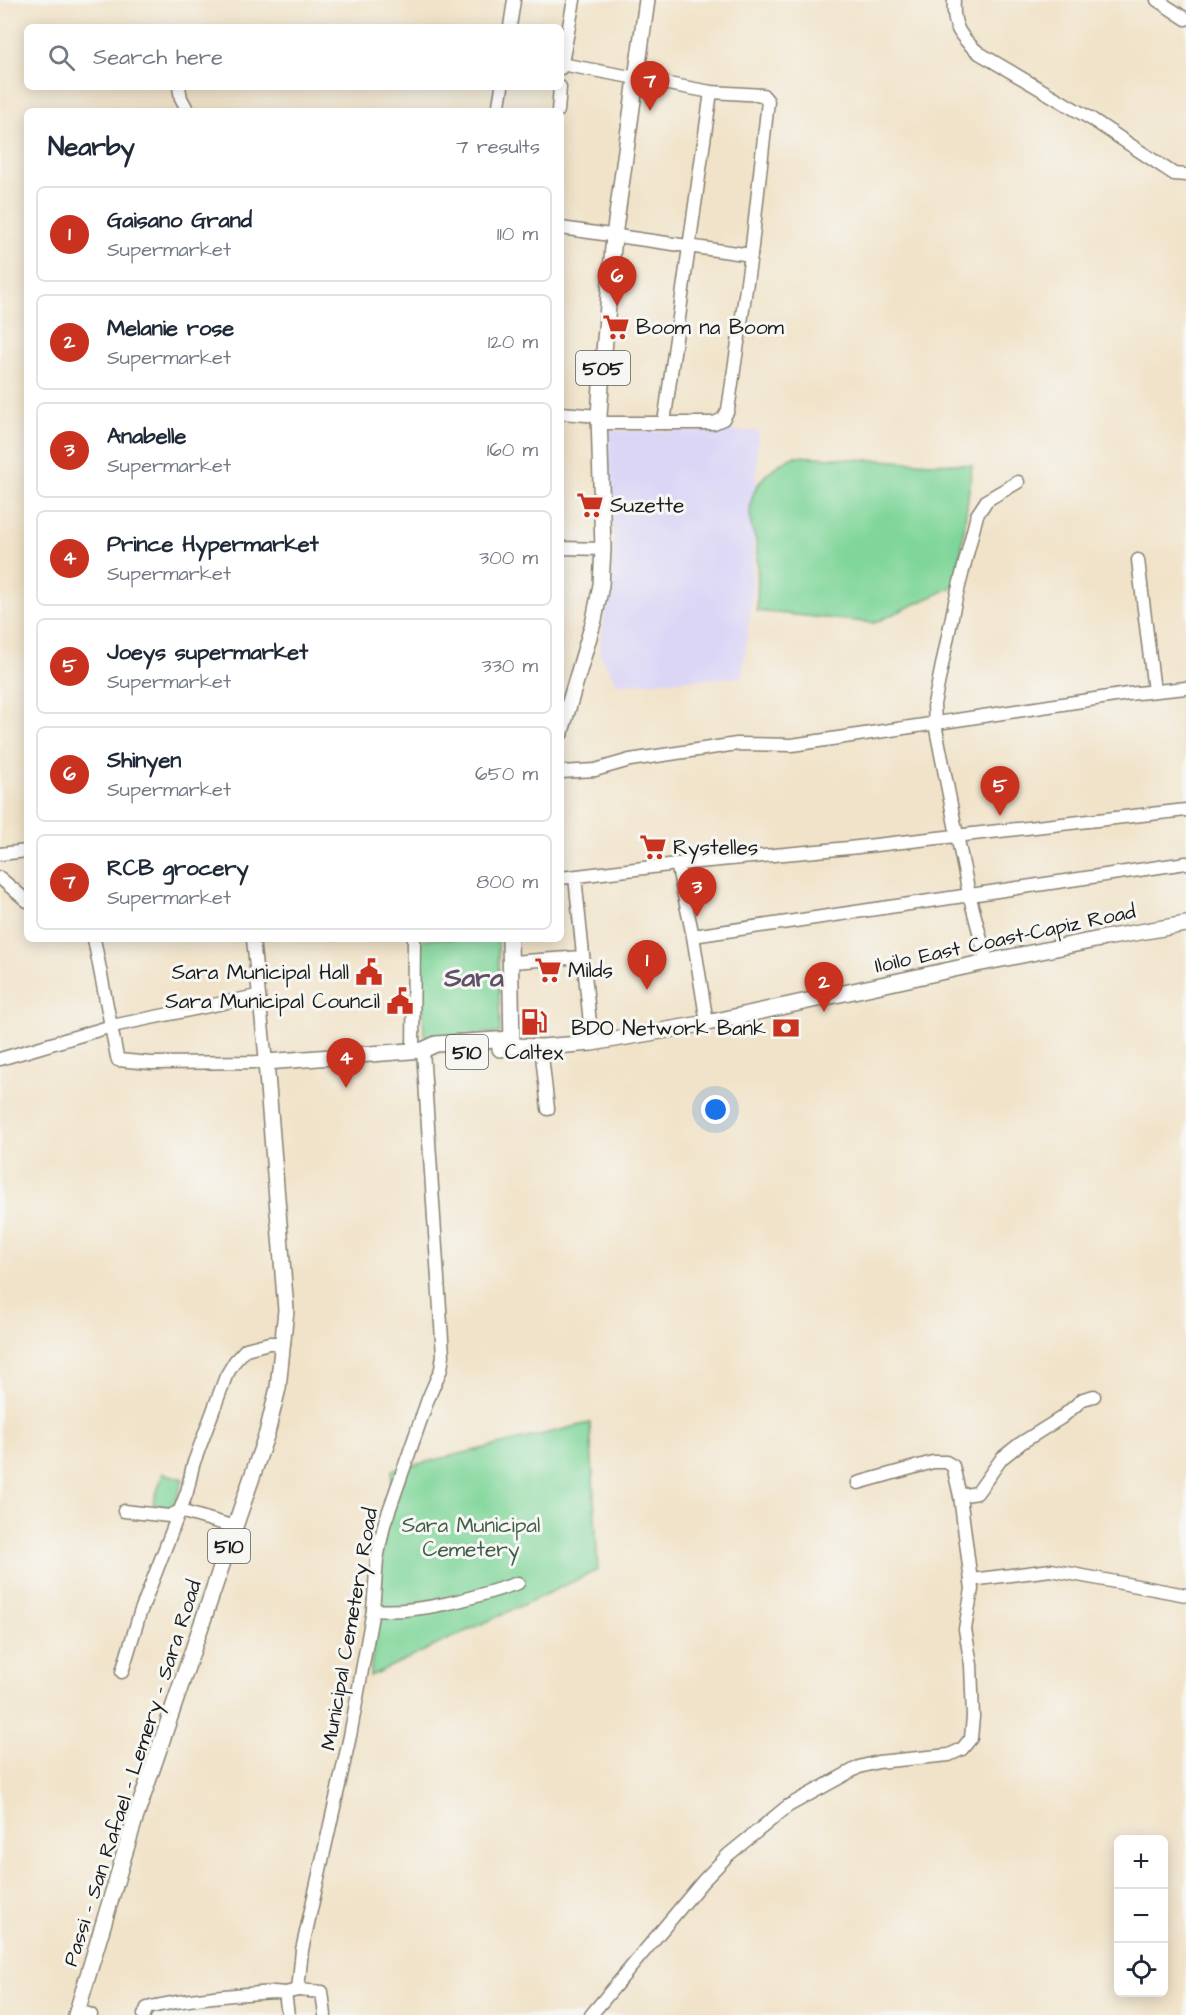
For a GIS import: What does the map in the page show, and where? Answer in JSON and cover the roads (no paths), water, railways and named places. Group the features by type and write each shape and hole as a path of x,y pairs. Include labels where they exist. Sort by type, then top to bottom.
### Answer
{"main road":[{"name":"505","path":"564,722 594,620 601,585 603,549 600,419 614,236 647,0"},
{"name":"Iloilo East Coast-Capiz Road","path":"511,1043 541,1047 592,1043 707,1023 987,962 1186,924"},
{"path":"510,942 511,1043"},
{"name":"510","path":"266,1062 418,1050 435,1054 497,1050 511,1043"},
{"name":"Passi – San Rafael – Lemery – Sara Road","path":"82,2013 134,1822 267,1433 278,1388 286,1310 266,1062"}],"street":[{"path":"510,24 514,0"},
{"path":"564,50 574,0"},
{"path":"954,0 955,23 963,39 979,53 1093,120 1174,174 1186,175"},
{"path":"1157,0 1186,19"},
{"path":"564,65 711,92 763,95 768,101 751,255 728,410 723,419 714,423 664,423 600,419 564,413"},
{"path":"179,90 187,108"},
{"path":"498,108 502,90"},
{"path":"558,108 560,90"},
{"path":"664,423 711,92"},
{"path":"564,228 751,255"},
{"path":"987,962 969,894 935,724 934,704 955,602 977,514 987,500 1018,482"},
{"path":"564,548 603,549"},
{"path":"1137,560 1154,691"},
{"path":"564,772 595,770 630,760 737,744 792,745 1186,687"},
{"path":"564,878 1186,810"},
{"path":"0,854 24,850"},
{"path":"693,936 1186,863"},
{"path":"677,864 693,936 707,1023"},
{"path":"575,877 592,1043"},
{"path":"0,878 24,898"},
{"path":"95,942 118,1060 124,1062 266,1062 257,996 253,942"},
{"name":"Municipal Cemetery Road","path":"298,1990 302,1950 348,1747 373,1610 377,1559 384,1526 428,1399 441,1369 443,1355 418,1050 414,942"},
{"path":"511,963 583,957"},
{"path":"0,1059 112,1026 257,996"},
{"path":"541,1047 548,1109"},
{"path":"122,1672 226,1376 246,1349 270,1342 284,1342"},
{"path":"960,1496 976,1492 1002,1458 1061,1418 1083,1399 1095,1396"},
{"path":"591,2015 703,1881 728,1855 788,1806 858,1767 878,1761 949,1755 962,1749 971,1738 973,1717 971,1665 965,1629 972,1589 960,1496 953,1466 946,1462 933,1462 858,1483"},
{"path":"124,1511 169,1515 180,1511 235,1527"},
{"path":"971,1580 1051,1570 1186,1595"},
{"path":"373,1610 388,1611 449,1603 518,1583"},
{"path":"144,2015 147,2008 209,1997 285,2007 298,1990 322,1992 325,2015"}],"place":[{"name":"RCB grocery","path":"650,111"},
{"name":"Shinyen","path":"617,306"},
{"name":"Boom na Boom","path":"616,327"},
{"name":"Suzette","path":"590,505"},
{"name":"Joeys supermarket","path":"1000,816"},
{"name":"Rystelles","path":"653,847"},
{"name":"Anabelle","path":"697,917"},
{"name":"Milds","path":"548,970"},
{"name":"Sara Municipal Hall","path":"369,972"},
{"name":"Gaisano Grand","path":"647,990"},
{"name":"Sara Municipal Council","path":"400,1001"},
{"name":"Melanie rose","path":"824,1012"},
{"name":"Caltex","path":"534,1022"},
{"name":"BDO Network Bank","path":"786,1028"},
{"name":"Prince Hypermarket","path":"346,1088"}],"district":[{"name":"Sara","path":"474,977"}],"park label":[{"name":"Sara Municipal Cemetery","path":"471,1537"}]}
